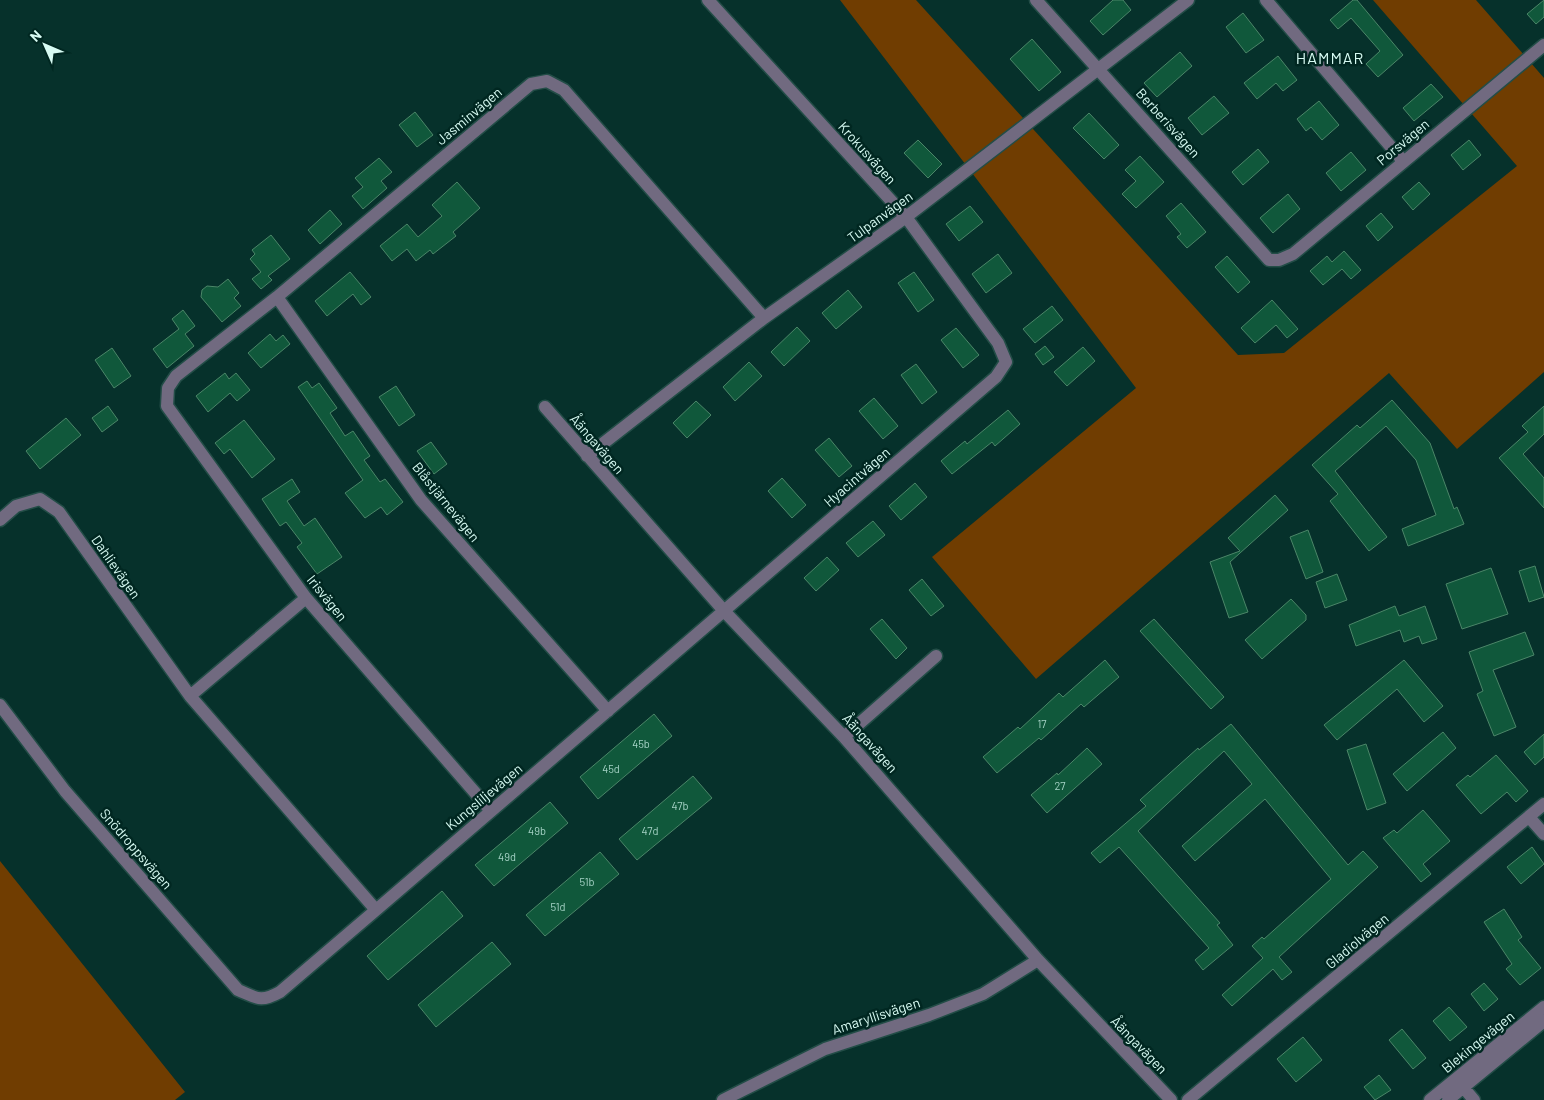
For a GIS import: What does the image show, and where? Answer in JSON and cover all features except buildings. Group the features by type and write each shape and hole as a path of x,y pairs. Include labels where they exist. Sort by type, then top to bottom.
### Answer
{"street":[{"name":"Krokusvägen","path":"708,0 906,217 998,343 1006,362"},
{"name":"Berberisvägen","path":"1036,0 1269,260 1280,260"},
{"name":"Tulpanvägen","path":"587,456 764,318 906,217 1188,0"},
{"path":"1266,0 1403,161"},
{"name":"Porsvägen","path":"1280,260 1292,254 1544,44"},
{"name":"Jasminvägen","path":"168,388 176,376 277,297 532,84 547,81 564,90 764,318"},
{"name":"Blåstjärnevägen","path":"277,297 421,500 608,711"},
{"name":"Hyacintvägen","path":"725,612 996,377 1006,362"},
{"name":"Irisvägen","path":"168,388 167,406 306,598 491,811"},
{"name":"Åängavägen","path":"545,407 725,612 844,737 1038,960 1171,1100"},
{"name":"Dahlievägen","path":"0,520 16,506 40,499 58,512 190,696 376,910"},
{"path":"190,696 306,598"},
{"name":"Kungsliljevägen","path":"260,1000 280,992 725,612"},
{"path":"844,737 936,656"},
{"name":"Snödroppsvägen","path":"0,705 65,790 238,990 260,1000"},
{"name":"Gladiolvägen","path":"1188,1100 1544,804"},
{"path":"1529,817 1544,834"},
{"name":"Amaryllisvägen","path":"723,1100 825,1049 929,1015 983,994 1038,960"},
{"name":"Blekingevägen","path":"1448,1100 1460,1083 1544,1007"},
{"name":"Blekingevägen","path":"1430,1100 1460,1083 1544,1021"},
{"path":"1460,1083 1474,1100"}],"shaded area":[{"path":"840,0 916,0 1238,355 1284,353 1517,166 1373,0 1476,0 1544,78 1544,372 1457,449 1389,373 1036,679 932,557 1136,388"},
{"path":"0,861 185,1092 175,1100 0,1100"}],"district":[{"name":"HAMMAR","path":"1330,58"}]}
